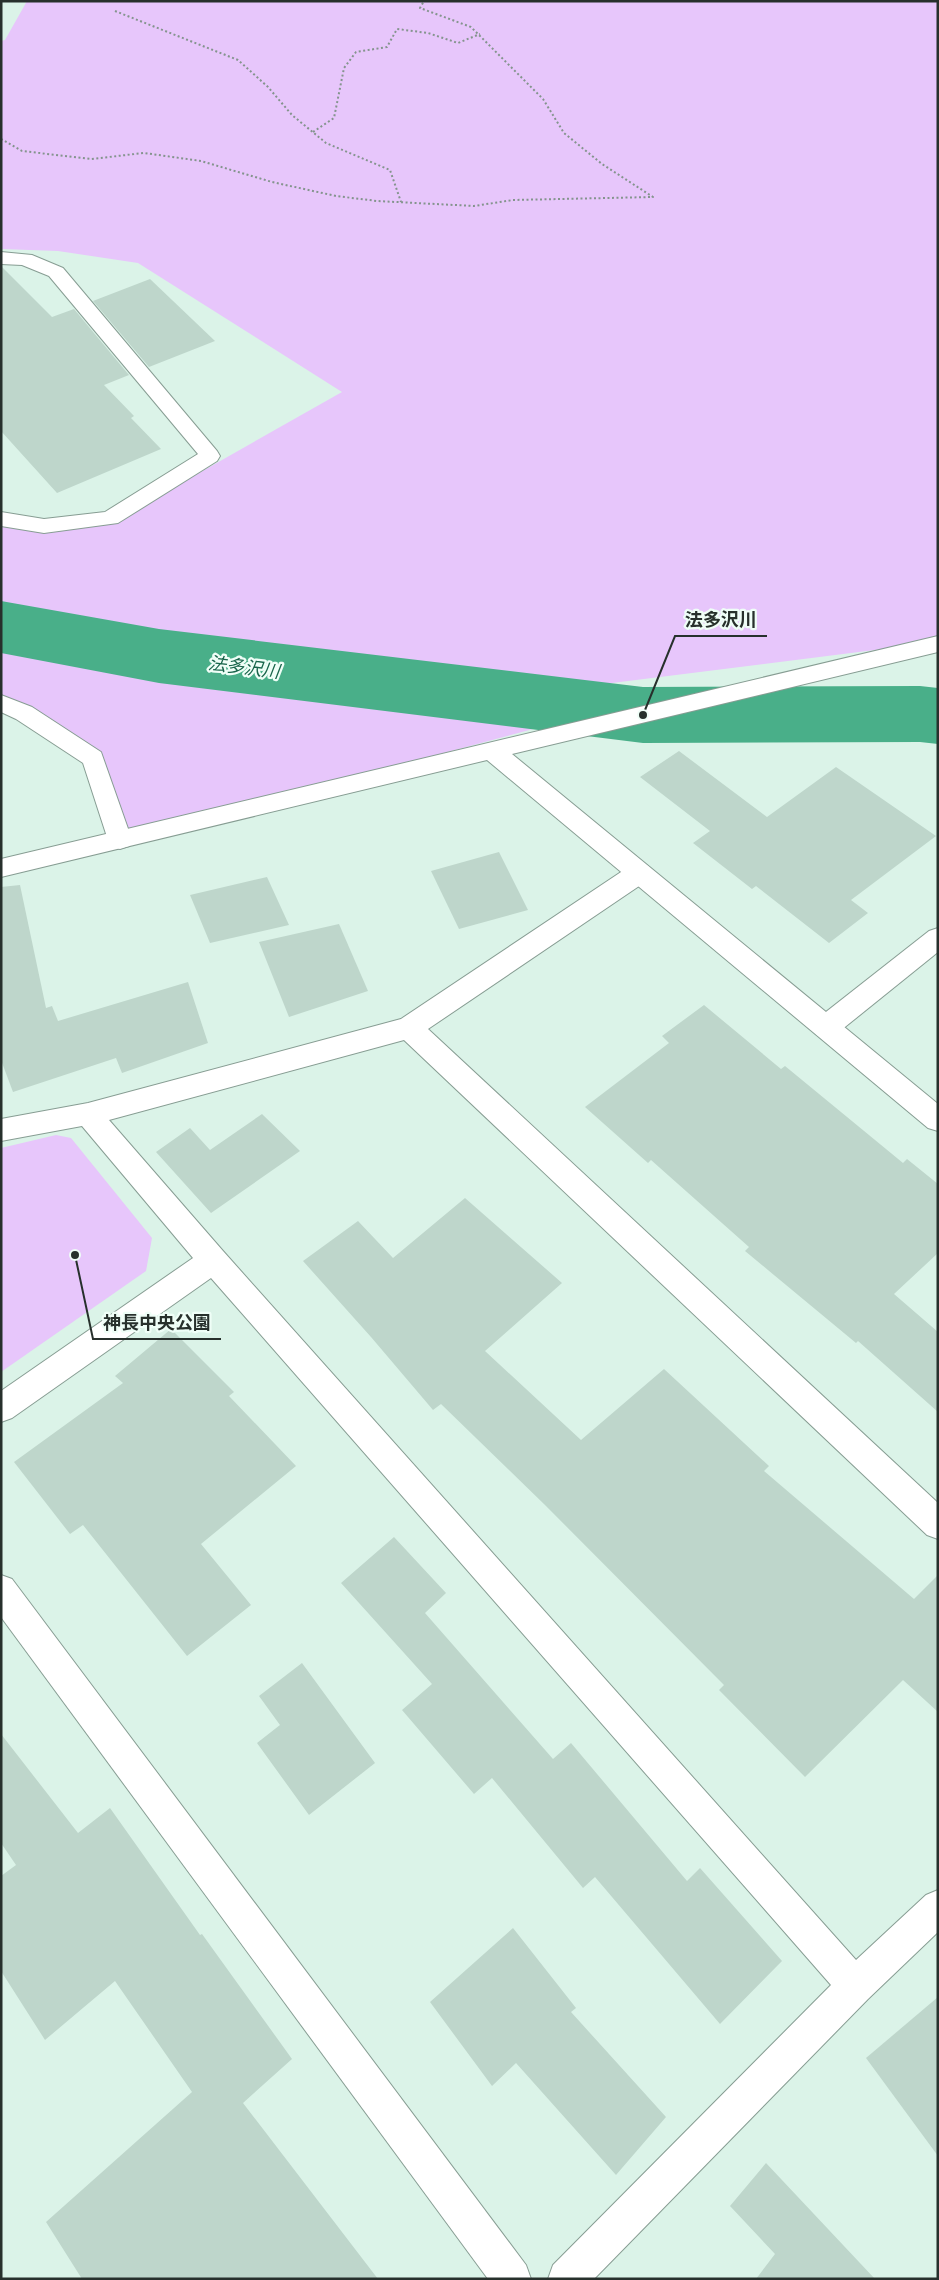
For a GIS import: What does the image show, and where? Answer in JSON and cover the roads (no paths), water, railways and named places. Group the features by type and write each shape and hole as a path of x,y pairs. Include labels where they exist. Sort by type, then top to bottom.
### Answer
{"street":[{"path":"1,258 25,259 56,272 210,456 110,518 44,526 1,519"},
{"path":"1,868 938,644"},
{"path":"1,703 24,713 93,758 120,840"},
{"path":"494,751 938,1120"},
{"path":"1,1130 88,1114 409,1028 639,873"},
{"path":"826,1027 938,938"},
{"path":"409,1028 938,1524"},
{"path":"88,1114 213,1260 856,1986"},
{"path":"1,1408 213,1260"},
{"path":"1,1590 512,2279"},
{"path":"567,2279 856,1986 938,1907"}],"waterway":[{"name":"法多沢川","path":"1,627 159,656 643,715 920,714 938,716"}],"place":[{"name":"法多沢川","path":"643,715"},
{"name":"神長中央公園","path":"75,1255"}]}
